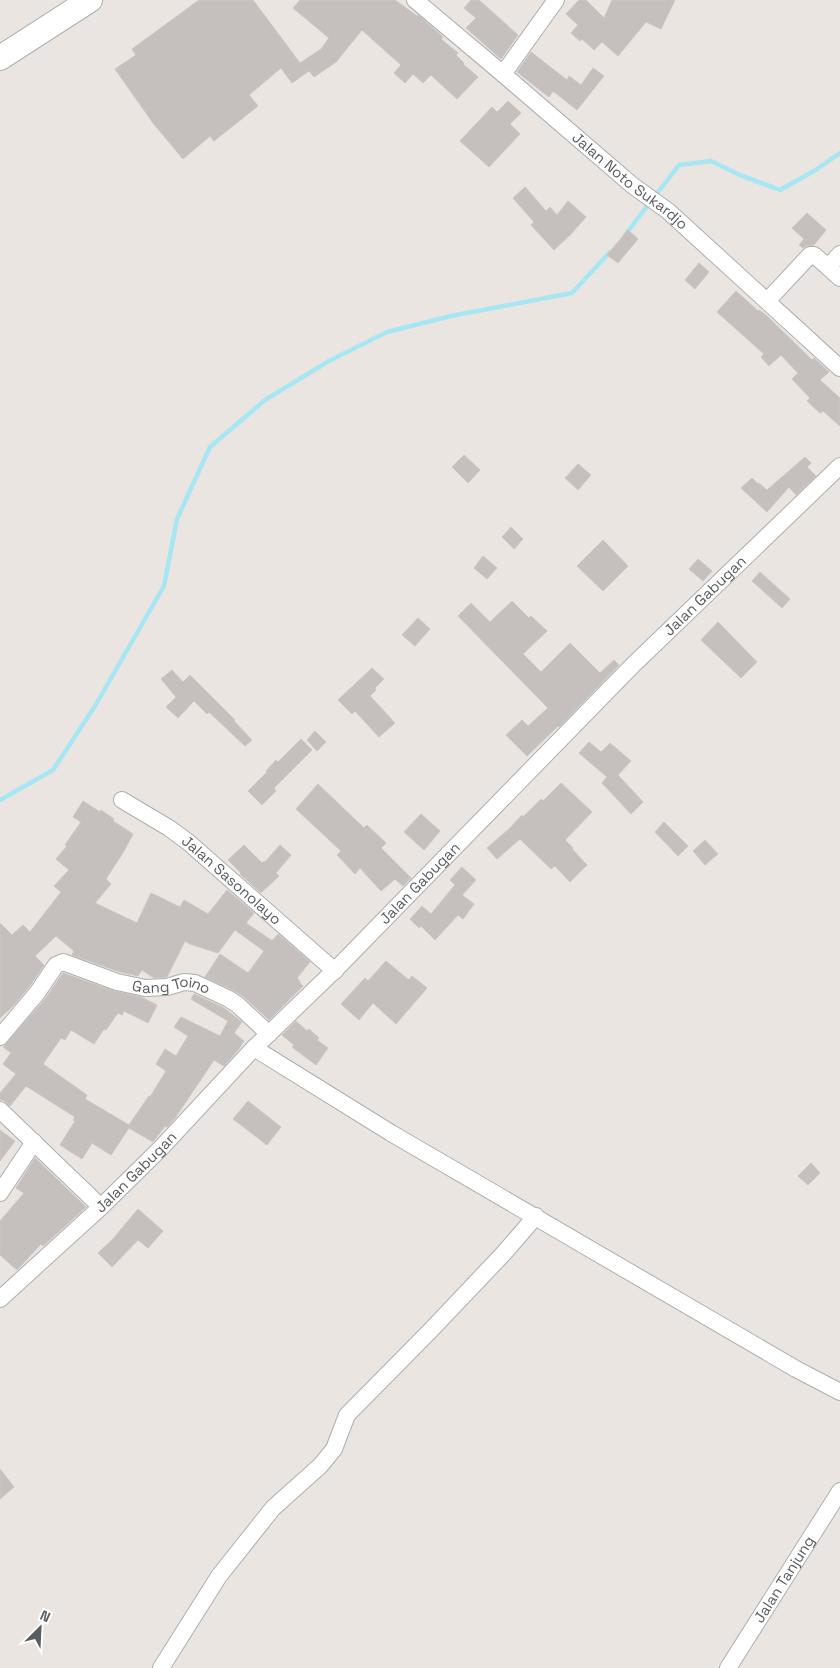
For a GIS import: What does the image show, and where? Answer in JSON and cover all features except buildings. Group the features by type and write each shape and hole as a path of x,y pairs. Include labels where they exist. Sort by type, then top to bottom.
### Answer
{"main road":[{"path":"0,58 90,0"}],"street":[{"name":"Jalan Noto Sukardjo","path":"414,0 432,6 503,74 632,185 668,211 840,368"},
{"path":"503,74 556,0"},
{"path":"828,266 840,254"},
{"path":"767,301 810,255 814,255 840,278"},
{"name":"Jalan Gabugan","path":"3,1293 101,1207 161,1148 254,1048 335,971 633,665 840,466"},
{"name":"Jalan Sasonolayo","path":"122,800 169,828 188,842 335,971"},
{"name":"Gang Toino","path":"0,1037 37,993 56,965 63,962 117,982 146,988 167,987 184,982 195,983 238,1005 269,1034"},
{"path":"254,1048 391,1133 796,1369 840,1392"},
{"path":"0,1110 101,1207"},
{"path":"0,1193 34,1142"},
{"path":"161,1668 219,1576 273,1508 320,1466 334,1449 347,1416 504,1253 536,1216"},
{"name":"Jalan Tanjung","path":"728,1668 840,1491"}],"waterway":[{"path":"625,235 679,165 711,161 740,175 780,190 814,171 840,153"},
{"path":"0,800 53,770 95,706 164,586 177,519 210,447 265,400 329,361 387,332 451,316 572,293 610,252"}]}
